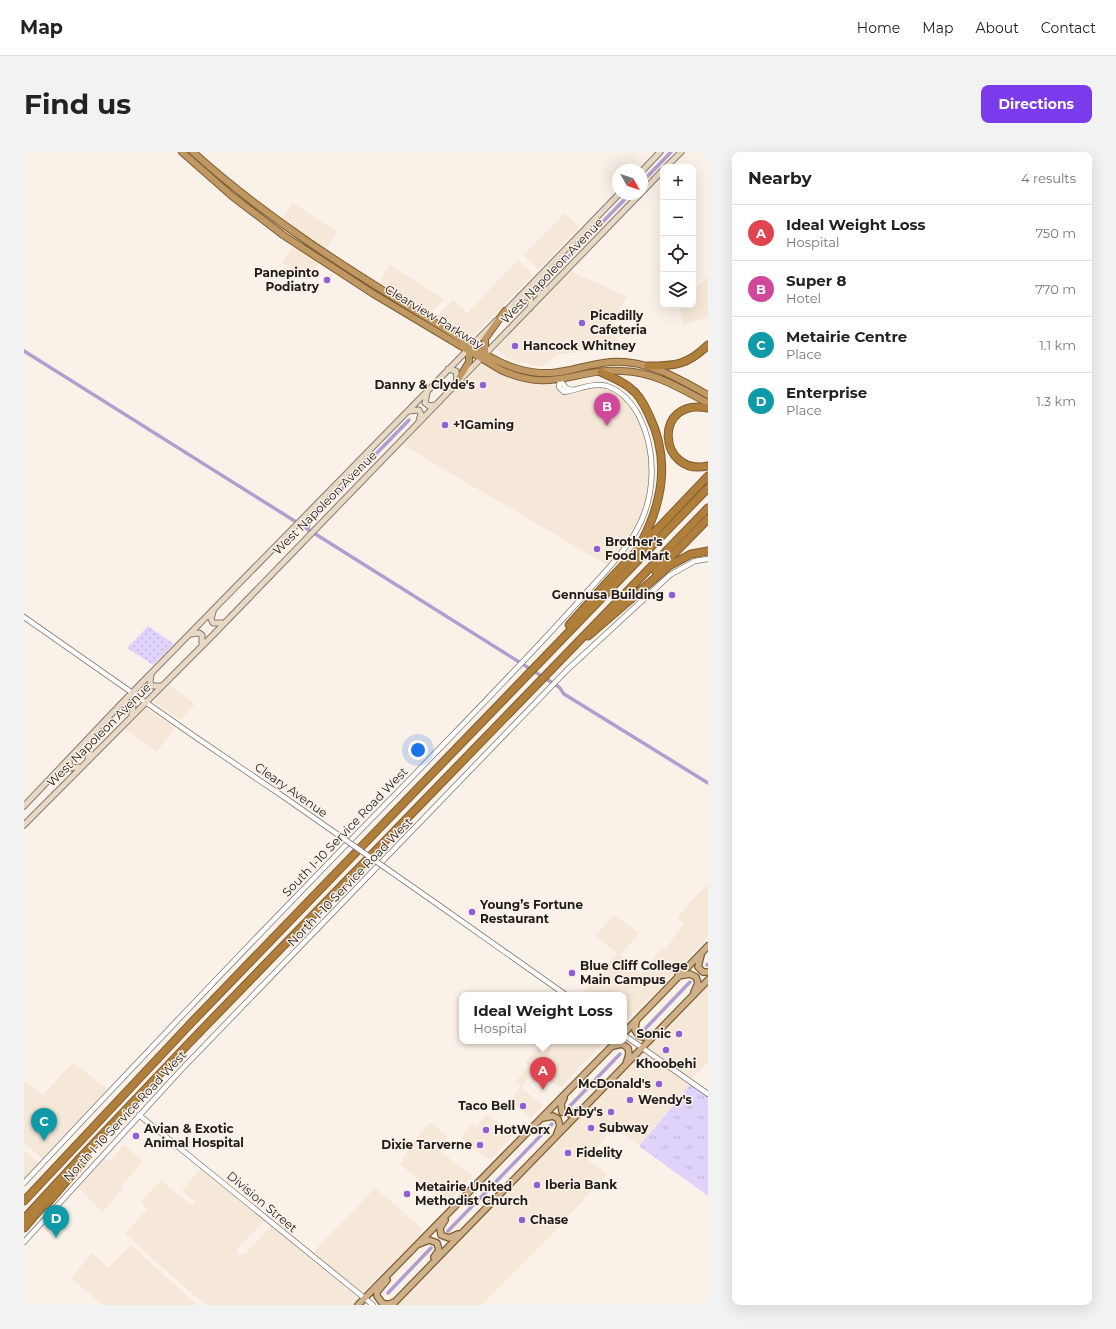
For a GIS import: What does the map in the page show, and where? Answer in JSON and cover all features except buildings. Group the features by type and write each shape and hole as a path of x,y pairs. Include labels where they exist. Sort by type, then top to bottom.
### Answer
{"highway":[{"name":"Clearview Parkway","path":"193,152 267,214 326,255 465,341 470,349"},
{"name":"Clearview Parkway","path":"185,153 260,218 310,253 470,349 517,369 546,375 610,362 630,362 663,371 708,395"},
{"path":"185,153 209,166"},
{"path":"310,253 314,252 323,257 326,255"},
{"path":"322,261 326,259 336,264 339,262"},
{"path":"484,355 488,334 505,311"},
{"path":"648,366 680,364 694,357 708,345"},
{"path":"456,383 467,366 470,349"},
{"name":"Clearview Parkway","path":"484,355 489,363 511,375 529,380 560,380 601,372 625,371 654,376 708,403"},
{"path":"560,380 566,374 578,369"},
{"path":"601,372 620,380 635,393 653,422 662,452 663,466 660,497 652,523 638,549"},
{"path":"540,381 553,377 556,374"},
{"path":"708,408 692,408 677,415 670,426 667,436 672,451 686,464 701,468 708,466"},
{"path":"556,645 560,635 638,549 708,476"},
{"path":"24,1201 182,1032 708,488"},
{"path":"24,1219 139,1096 708,508"},
{"path":"640,590 708,519"},
{"path":"580,640 590,636 640,590 674,562 691,554 708,550"},
{"path":"24,1228 123,1117 139,1096"},
{"path":"24,1231 86,1158"}],"main road":[{"path":"648,164 660,152"},
{"path":"669,164 681,152"},
{"name":"West Napoleon Avenue","path":"648,186 660,173"},
{"name":"West Napoleon Avenue","path":"24,806 78,751 120,705 152,674 448,369 470,349 613,200"},
{"name":"West Napoleon Avenue","path":"24,825 225,622 634,200"},
{"path":"534,281 534,292 540,294 545,292"},
{"path":"520,296 530,298 531,303 529,309"},
{"path":"448,369 456,370 456,383"},
{"path":"428,390 424,398 425,403 429,406 436,404"},
{"path":"407,411 414,409 419,410 421,414 419,422"},
{"path":"213,611 211,619 214,623 220,624 225,622"},
{"path":"190,634 199,633 202,635 201,646"},
{"path":"152,674 150,682 151,686 162,686"},
{"path":"120,705 129,703 133,704 132,716"},
{"path":"78,751 87,751 89,754 88,760"},
{"path":"70,759 68,763 70,768 76,769 82,766"},
{"path":"706,948 699,960 698,967 703,972 708,972"},
{"path":"627,1031 706,948"},
{"path":"678,976 690,974 698,980 691,998"},
{"path":"390,1272 387,1281 378,1292 377,1296 380,1302 386,1304 394,1303 708,980"},
{"path":"636,1021 636,1033 642,1038 648,1038 658,1032"},
{"path":"358,1305 614,1044"},
{"path":"622,1044 628,1048 629,1054 625,1066"},
{"path":"566,1094 561,1104 562,1112 574,1114 583,1108"},
{"path":"541,1118 550,1116 558,1119 560,1126 554,1139"},
{"path":"462,1199 442,1224 440,1231 442,1235 447,1238 452,1238 473,1222"},
{"path":"416,1246 429,1240 435,1241 438,1245 437,1253 428,1268"}],"street":[{"name":"South I-10 Service Road West","path":"24,1183 175,1021 526,659 621,553 635,533 648,500 651,483 651,450 644,426 634,406 624,395 607,386 590,386 572,390 566,388 560,380"},
{"name":"North I-10 Service Road West","path":"24,1242 139,1115 559,679 670,575 695,561 708,559"},
{"name":"Cleary Avenue","path":"24,617 562,992"},
{"path":"627,1036 708,1094"},
{"name":"Division Street","path":"139,1115 373,1305"}],"shaded area":[{"path":"293,203 337,232 326,249 281,220"},
{"path":"565,213 579,227 539,270 523,255"},
{"path":"293,246 319,262 308,280 282,263"},
{"path":"518,260 533,275 472,337 467,337 435,318 453,300 467,313"},
{"path":"390,265 444,299 429,314 379,283"},
{"path":"570,270 600,285 522,363 506,358 497,349 498,346"},
{"path":"708,276 708,318 683,325 680,308 696,308 696,289"},
{"path":"601,285 627,296 614,322 618,343 587,352 565,353 556,356 542,367 523,363"},
{"path":"481,361 522,381 555,385 560,391 590,387 608,388 621,395 632,407 643,429 651,462 648,496 636,527 624,546 607,565 401,444"},
{"path":"169,685 195,704 180,720 154,702"},
{"path":"146,708 175,727 157,752 125,729"},
{"path":"708,884 708,937 662,986 642,972 662,948 665,950 684,923 677,918"},
{"path":"614,915 639,933 620,955 661,988 627,1018 627,992 583,992 617,953 595,936"},
{"path":"708,986 708,1063 692,1078 692,1083 639,1145 613,1127 588,1160 607,1174 550,1236 482,1305 398,1305"},
{"path":"538,1044 602,1044 560,1088 534,1069 521,1088 543,1105 531,1118 510,1102 521,1086 516,1082 528,1065 525,1063 539,1045"},
{"path":"73,1062 107,1089 107,1092 44,1158 41,1158 24,1143 24,1080 43,1095"},
{"path":"486,1114 514,1135 490,1160 461,1138 472,1124 476,1127"},
{"path":"430,1122 448,1137 438,1150 473,1176 447,1204 400,1164 414,1141"},
{"path":"124,1145 143,1161 122,1185 124,1187 103,1212 76,1186 102,1157 109,1162"},
{"path":"26,1151 39,1163 24,1180 24,1154"},
{"path":"202,1167 265,1220 237,1249 239,1255 245,1254 271,1226 356,1297 357,1300 353,1305 205,1305 125,1234 147,1209 141,1202 161,1180 192,1206 195,1202 182,1190"},
{"path":"375,1188 423,1229 419,1234 420,1235 365,1290 360,1292 312,1253"},
{"path":"131,1245 197,1305 102,1305 71,1278 92,1253 109,1268"}],"green space":[{"path":"148,626 174,644 153,665 127,648"},
{"path":"692,1083 708,1094 708,1196 639,1146"}],"waterway":[{"path":"648,176 671,152"},
{"path":"542,284 624,200"},
{"path":"24,351 559,687 564,694 708,783"},
{"path":"308,530 309,523 409,420"},
{"path":"644,1030 690,982"},
{"path":"570,1106 620,1054"},
{"path":"448,1231 552,1124"},
{"path":"388,1293 431,1248"}],"place":[{"name":"Panepinto Podiatry","path":"327,280"},
{"name":"Picadilly Cafeteria","path":"582,323"},
{"name":"Hancock Whitney","path":"515,346"},
{"name":"Danny & Clyde's","path":"483,385"},
{"name":"+1Gaming","path":"445,425"},
{"name":"Super 8","path":"607,426"},
{"name":"Brother's Food Mart","path":"597,549"},
{"name":"Gennusa Building","path":"672,595"},
{"name":"Young’s Fortune Restaurant","path":"472,912"},
{"name":"Blue Cliff College Main Campus","path":"572,973"},
{"name":"Sonic","path":"679,1034"},
{"name":"Khoobehi","path":"666,1050"},
{"name":"McDonald's","path":"659,1084"},
{"name":"Ideal Weight Loss","path":"543,1090"},
{"name":"Wendy's","path":"630,1100"},
{"name":"Taco Bell","path":"523,1106"},
{"name":"Arby's","path":"611,1112"},
{"name":"Subway","path":"591,1128"},
{"name":"HotWorx","path":"486,1130"},
{"name":"Avian & Exotic Animal Hospital","path":"136,1136"},
{"name":"Metairie Centre","path":"44,1141"},
{"name":"Dixie Tarverne","path":"480,1145"},
{"name":"Fidelity","path":"568,1153"},
{"name":"Iberia Bank","path":"537,1185"},
{"name":"Metairie United Methodist Church","path":"407,1194"},
{"name":"Chase","path":"522,1220"},
{"name":"Enterprise","path":"56,1238"}]}
